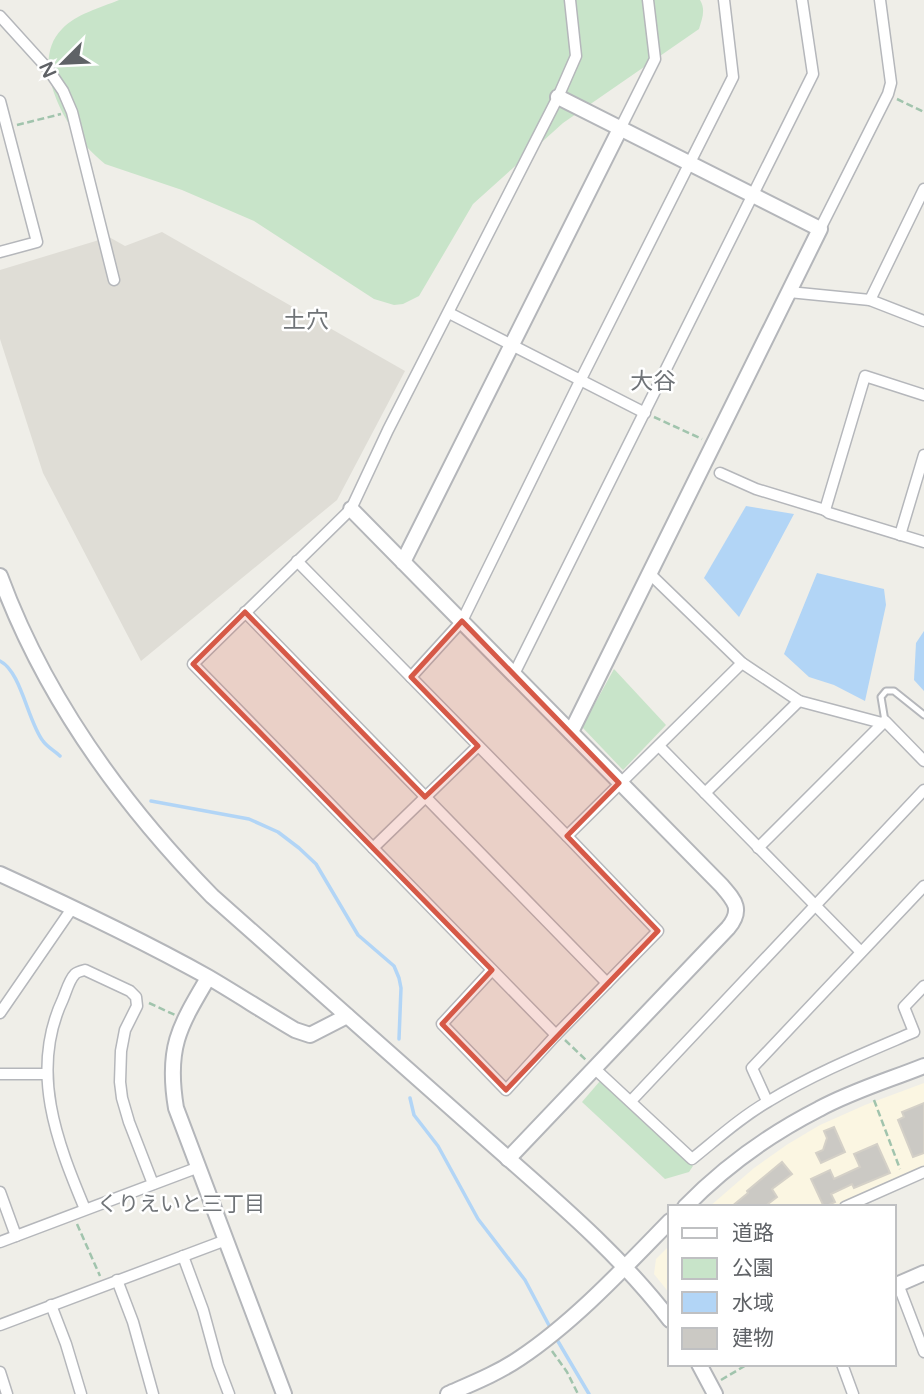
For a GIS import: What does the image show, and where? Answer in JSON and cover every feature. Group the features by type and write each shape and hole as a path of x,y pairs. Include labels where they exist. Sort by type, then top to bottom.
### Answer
{"street":[{"path":"557,1034 193,664 351,509 388,430 558,97 576,56 570,0"},
{"path":"403,562 655,59 648,0"},
{"path":"411,677 462,621 733,77 724,0"},
{"path":"514,674 813,74 802,0"},
{"path":"571,732 888,94 891,83 880,0"},
{"path":"0,16 48,69 63,91 72,112 114,280"},
{"path":"558,97 820,229"},
{"path":"0,101 37,242 0,252"},
{"path":"870,300 924,189"},
{"path":"789,292 870,300 924,321"},
{"path":"449,313 645,413"},
{"path":"825,510 865,376 924,395"},
{"path":"900,535 924,455"},
{"path":"720,473 756,489 924,542"},
{"path":"351,509 722,886 733,899 737,909 728,928 508,1159"},
{"path":"298,561 658,931 506,1090 442,1024 492,970"},
{"path":"649,573 741,663 799,701 883,722 924,761"},
{"path":"0,576 15,614 79,735 125,798 178,861 212,896 568,1211 625,1267 668,1317"},
{"path":"245,612 607,983"},
{"path":"567,836 741,663"},
{"path":"705,793 799,701"},
{"path":"758,848 883,722"},
{"path":"373,848 478,746"},
{"path":"659,746 861,953"},
{"path":"631,1101 924,790"},
{"path":"0,874 73,908 208,978 295,1030 310,1035 347,1016"},
{"path":"767,1101 752,1068 924,886"},
{"path":"0,1013 73,908"},
{"path":"85,1209 56,1133 48,1097 47,1074 51,1033 59,1007 75,974 85,970 130,991 136,998 137,1006 125,1030 121,1051 121,1098 153,1184"},
{"path":"208,978 184,1019 174,1051 172,1082 176,1108 284,1394"},
{"path":"594,1068 692,1160 767,1101 819,1073 914,1032 904,1007 924,986"},
{"path":"687,1205 723,1172 785,1128 821,1108 924,1066"},
{"path":"0,1074 47,1074"},
{"path":"0,1242 199,1167"},
{"path":"849,1205 924,1172"},
{"path":"0,1192 16,1236"},
{"path":"448,1394 486,1378 544,1340 625,1267 668,1223"},
{"path":"0,1325 226,1240"},
{"path":"183,1256 229,1394"},
{"path":"924,1273 896,1285 924,1352"},
{"path":"117,1280 133,1322 153,1394"},
{"path":"51,1306 66,1344 80,1394"},
{"path":"700,1366 714,1390"},
{"path":"843,1366 853,1394"},
{"path":"0,1372 7,1394"}],"lane":[{"path":"883,722 881,697 886,691 894,691 924,715"}],"path":[{"path":"888,94 924,112"},
{"path":"7,128 72,112"},
{"path":"645,413 713,445"},
{"path":"136,998 184,1019"},
{"path":"557,1034 594,1068"},
{"path":"869,1087 904,1180"},
{"path":"72,1214 104,1285"},
{"path":"544,1340 567,1372 578,1394"},
{"path":"714,1390 745,1366"}],"highlighted area":[{"path":"245,612 425,797 478,746 411,677 462,621 619,783 567,836 658,931 506,1090 442,1024 492,970 193,664"}],"shaded area":[{"path":"162,232 405,371 337,500 141,661 43,473 0,339 0,270 109,237 125,246"},
{"path":"924,1083 924,1167 838,1205 711,1205 754,1168 788,1144 820,1125"},
{"path":"668,1247 668,1292 654,1274 656,1259"}],"green space":[{"path":"119,0 700,0 703,11 699,29 563,123 473,204 419,296 403,304 394,305 374,299 254,221 182,190 105,164 86,146 69,124 53,89 50,51 54,39 74,19"},
{"path":"614,669 666,725 623,770 582,727"},
{"path":"600,1081 693,1166 689,1172 665,1179 582,1102"}],"water":[{"path":"746,506 794,514 739,617 704,578"},
{"path":"817,573 884,589 886,605 865,701 834,685 809,677 784,654"},
{"path":"924,631 924,691 914,680 916,643"}],"building":[{"path":"924,1103 924,1153 913,1157 898,1120 904,1117 902,1112"},
{"path":"834,1127 845,1152 821,1163 816,1153 823,1150 827,1138 824,1131"},
{"path":"877,1144 890,1173 854,1188 852,1184 831,1194 835,1202 823,1205 811,1179 830,1170 834,1179 860,1167 854,1154"},
{"path":"782,1162 792,1174 772,1189 777,1197 767,1205 733,1205 748,1193 747,1191"}],"waterway":[{"path":"0,661 19,686 43,741 60,756"},
{"path":"151,801 249,819 278,832 316,864 358,935 394,966 401,988 399,1039"},
{"path":"410,1098 414,1115 438,1146 478,1219 525,1280 552,1331"},
{"path":"556,1338 589,1394"}],"district":[{"name":"土穴","path":"306,321"},
{"name":"大谷","path":"653,382"},
{"name":"くりえいと三丁目","path":"181,1204"}]}
